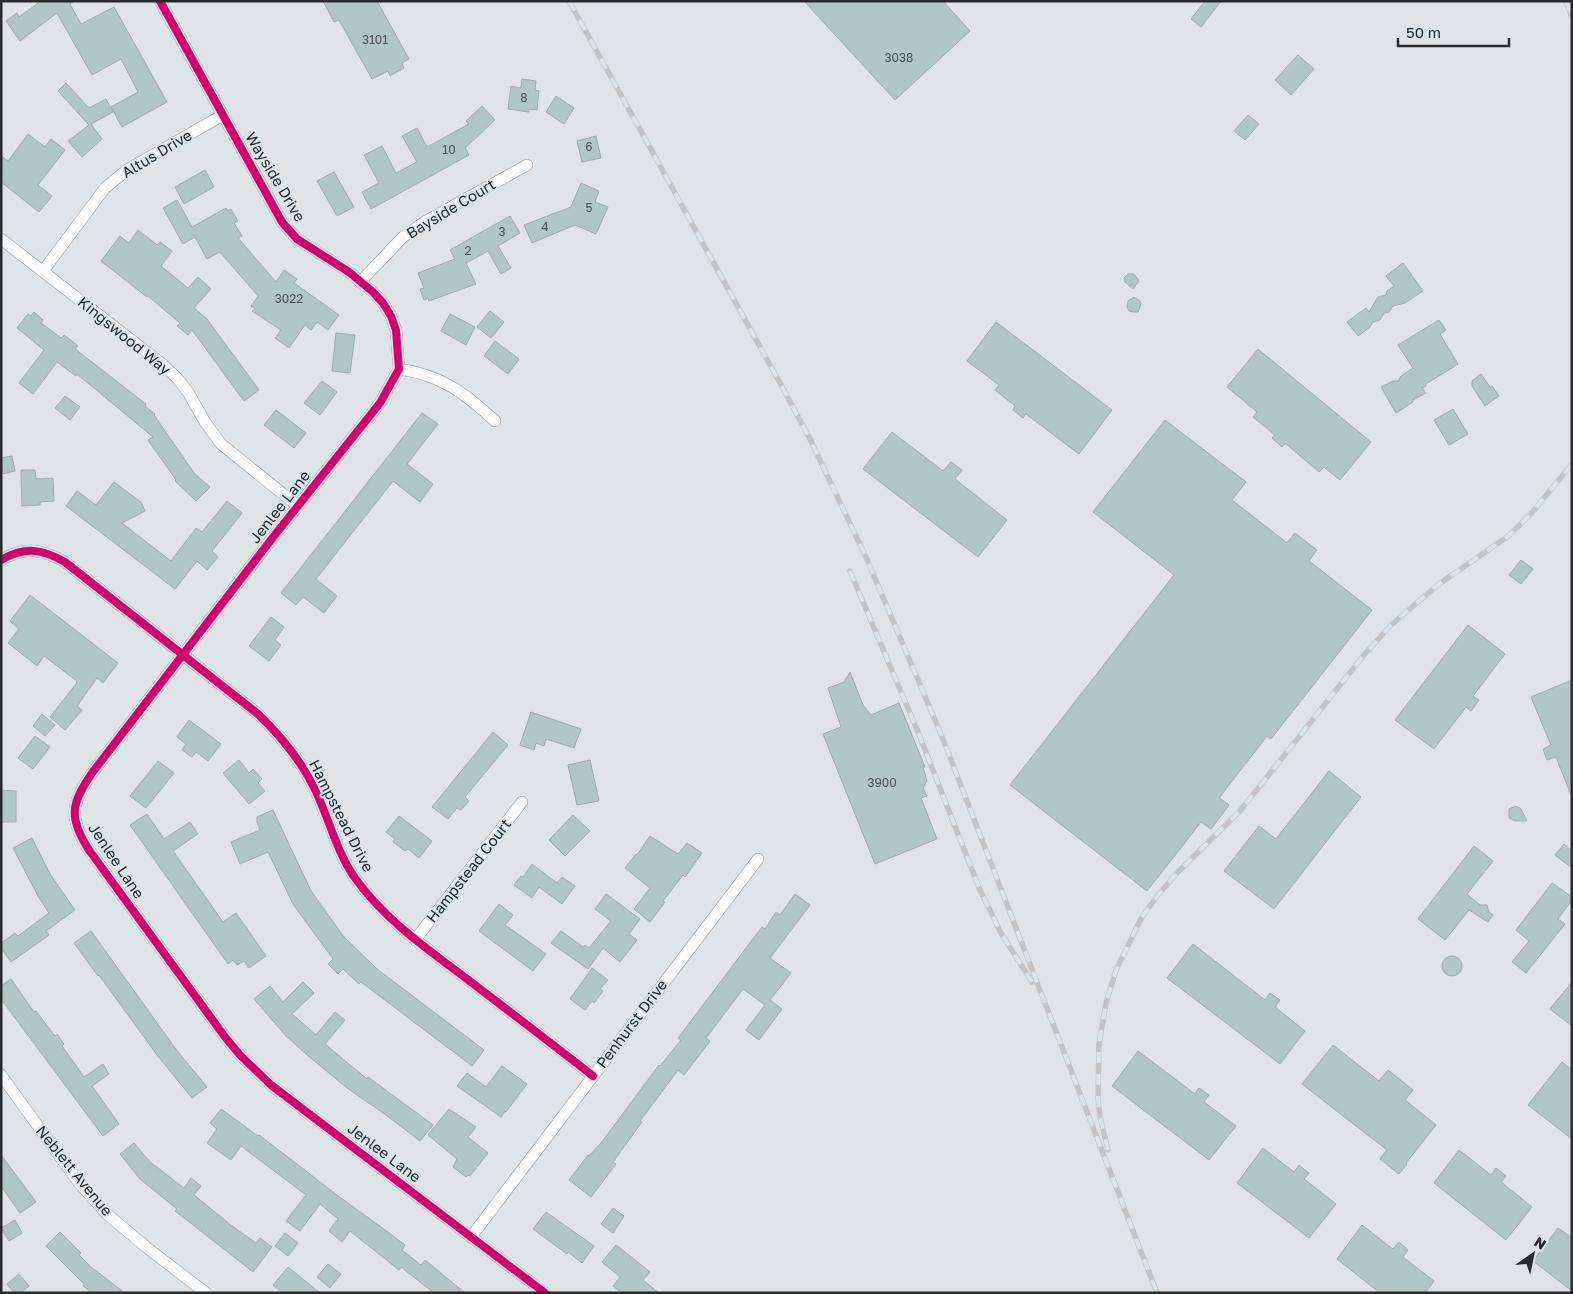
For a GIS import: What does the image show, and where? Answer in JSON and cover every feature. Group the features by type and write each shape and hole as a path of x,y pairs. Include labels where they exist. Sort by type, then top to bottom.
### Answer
{"street":[{"name":"Wayside Drive","path":"160,1 282,222 297,239 335,263 360,282 383,304 391,316 396,330 399,369"},
{"name":"Altus Drive","path":"43,272 105,188 127,170 223,115"},
{"name":"Bayside Court","path":"360,282 403,237 426,221 526,165"},
{"name":"Kingswood Way","path":"1,238 166,368 188,392 212,432 222,444 298,506"},
{"name":"Jenlee Lane","path":"399,369 380,403 92,772 77,795 74,812 80,837 240,1055 271,1085 545,1293"},
{"path":"399,369 419,372 447,384 463,393 495,421"},
{"name":"Hampstead Drive","path":"1,560 12,553 29,550 44,552 65,562 258,714 278,734 304,769 355,877 378,907 415,940 593,1076"},
{"name":"Hampstead Court","path":"415,940 522,802"},
{"name":"Penhurst Drive","path":"471,1237 758,859"},
{"name":"Neblett Avenue","path":"1,1075 79,1182 106,1214 206,1293"}],"building":[{"path":"41,1 74,1 70,4 81,24 114,7 167,102 122,127 111,107 138,92 121,59 92,75 57,13 20,41 6,21 17,13 19,17"},
{"path":"323,1 377,1 409,59 402,63 404,68 390,76 388,71 372,79 339,20 334,22"},
{"path":"804,1 943,1 970,31 895,100"},
{"path":"1205,1 1221,1 1201,27 1191,19"},
{"path":"1298,55 1314,69 1291,95 1275,80"},
{"path":"522,79 536,81 535,90 539,91 537,110 529,109 529,112 508,109 511,86 521,88"},
{"path":"66,83 89,108 106,99 113,112 91,124 102,139 82,157 68,141 89,125 58,91"},
{"path":"556,96 574,108 564,124 546,112"},
{"path":"482,106 495,120 465,148 469,155 371,209 362,192 379,183 364,155 382,146 396,173 417,162 402,136 417,128 427,147 469,124 466,121"},
{"path":"1248,115 1259,124 1245,140 1234,131"},
{"path":"28,134 45,147 51,139 65,150 38,185 52,196 39,212 1,182 1,156 8,161"},
{"path":"596,136 601,158 582,162 577,141"},
{"path":"205,170 214,187 184,204 175,187"},
{"path":"334,172 354,207 337,216 317,181"},
{"path":"581,183 599,191 595,202 608,207 596,234 575,225 532,243 524,225 571,207"},
{"path":"177,200 192,227 226,208 228,211 231,209 238,221 234,223 242,236 238,238 276,282 284,270 297,279 294,283 339,315 328,330 317,322 311,330 305,325 289,348 275,338 281,330 252,311 255,309 251,306 258,296 220,252 207,259 195,237 183,244 163,208"},
{"path":"510,216 520,233 498,246 511,268 501,274 488,251 466,263 476,284 429,301 428,298 424,300 420,289 424,288 418,273 455,259 450,250"},
{"path":"138,230 157,245 160,242 172,251 161,266 188,288 198,277 211,289 194,308 207,319 259,390 244,401 192,330 188,335 177,326 180,323 101,261 120,236 129,243"},
{"path":"1403,263 1423,291 1405,303 1393,306 1389,312 1384,313 1380,320 1373,322 1370,327 1358,336 1347,322 1366,308 1369,312 1378,297 1386,295 1387,291 1394,286 1386,276"},
{"path":"1128,274 1134,274 1139,281 1133,289 1125,282 1124,278"},
{"path":"1134,297 1141,304 1138,312 1129,311 1127,307 1128,301"},
{"path":"490,311 504,322 491,338 477,327"},
{"path":"34,312 43,320 41,323 61,338 64,335 78,346 75,349 146,404 145,406 155,414 194,473 210,487 196,501 175,481 148,440 153,437 77,374 76,376 57,362 33,394 19,383 44,350 17,328 28,314 31,316"},
{"path":"450,314 475,327 466,345 441,331"},
{"path":"1439,320 1446,330 1440,334 1458,364 1426,384 1422,388 1426,393 1396,413 1381,387 1393,381 1398,381 1401,376 1413,368 1398,345"},
{"path":"996,322 1112,410 1079,454 1026,414 1023,418 1013,410 1015,406 995,390 999,385 967,361"},
{"path":"336,333 355,335 350,373 332,371"},
{"path":"495,341 519,359 508,374 484,356"},
{"path":"1258,349 1371,442 1340,480 1324,467 1319,472 1285,443 1282,447 1272,438 1275,435 1253,417 1257,412 1227,387"},
{"path":"1481,374 1499,396 1485,406 1472,386 1472,381"},
{"path":"322,381 337,392 320,415 304,403"},
{"path":"65,396 80,407 70,420 55,408"},
{"path":"1453,409 1468,434 1449,445 1434,420"},
{"path":"276,410 306,433 294,448 264,425"},
{"path":"422,413 438,424 407,464 433,484 420,502 393,481 316,579 337,596 324,613 303,597 296,605 281,593"},
{"path":"1165,420 1246,482 1232,500 1287,543 1295,533 1317,550 1309,561 1372,610 1271,739 1267,736 1219,798 1229,805 1211,829 1201,822 1147,891 1010,785 1174,575 1093,512"},
{"path":"892,432 943,471 951,462 962,470 955,479 1007,520 978,557 863,469"},
{"path":"12,456 15,471 3,474 1,458"},
{"path":"21,470 35,470 36,479 53,478 54,501 40,502 40,505 22,506"},
{"path":"114,482 141,502 145,511 122,523 171,561 196,528 202,532 227,501 242,513 212,551 218,557 207,570 197,561 175,589 66,506 77,491 96,505"},
{"path":"1521,560 1533,569 1521,584 1509,575"},
{"path":"30,595 118,663 103,683 97,678 77,706 82,710 65,730 50,717 77,681 44,656 37,666 8,643 19,629 10,621"},
{"path":"271,617 284,627 275,640 281,645 269,661 249,646"},
{"path":"1468,625 1505,654 1473,696 1479,700 1471,711 1466,707 1434,749 1395,720"},
{"path":"850,672 863,705 871,715 899,703 925,767 923,767 927,781 923,788 927,796 921,798 937,839 875,864 823,734 841,727 828,688 844,682"},
{"path":"1572,680 1571,795 1556,757 1547,760 1543,749 1551,745 1531,697"},
{"path":"531,712 581,729 574,748 546,739 544,746 536,743 534,750 520,745"},
{"path":"42,714 55,725 45,736 33,726"},
{"path":"189,720 221,744 208,761 196,752 192,757 182,750 186,744 177,737"},
{"path":"493,732 508,745 465,797 469,801 461,810 457,808 448,819 432,807"},
{"path":"35,736 50,747 33,769 18,758"},
{"path":"239,760 249,773 253,769 262,779 258,783 265,791 249,804 223,773"},
{"path":"590,760 599,801 577,805 568,765"},
{"path":"158,761 174,773 146,808 130,796"},
{"path":"1329,771 1361,797 1274,909 1224,871 1259,826 1276,839"},
{"path":"1,790 16,791 16,822 1,822"},
{"path":"1516,806 1521,809 1527,821 1515,821 1509,818 1509,809"},
{"path":"273,810 311,891 344,937 377,969 484,1050 472,1066 361,982 359,984 343,969 338,974 328,964 333,959 293,904 268,852 240,864 231,842 260,830 257,817"},
{"path":"147,814 164,839 190,822 198,834 173,851 223,922 236,913 266,956 249,968 244,961 237,965 233,960 228,964 130,825"},
{"path":"573,815 590,831 565,856 549,840"},
{"path":"399,816 432,841 419,858 408,849 405,851 393,842 395,839 386,832"},
{"path":"650,836 678,854 687,843 702,853 685,877 683,875 663,901 665,902 650,922 634,909 650,888 625,868"},
{"path":"32,838 50,874 75,910 46,931 49,935 11,962 1,948 1,943 15,933 18,936 49,913 13,848"},
{"path":"1564,844 1572,851 1572,868 1555,855"},
{"path":"1474,846 1493,861 1467,894 1480,905 1487,905 1489,912 1493,915 1488,922 1469,910 1445,940 1418,919"},
{"path":"532,864 557,883 562,877 575,886 562,904 539,887 532,898 514,885 521,876 523,877"},
{"path":"1552,883 1572,897 1572,900 1558,919 1565,924 1526,973 1512,962 1529,941 1516,930"},
{"path":"606,894 640,919 629,934 637,940 620,962 603,948 588,969 551,943 561,931 583,947 585,945 589,948 611,921 595,909"},
{"path":"795,894 810,905 770,958 791,973 770,1000 782,1009 759,1040 746,1030 765,1005 743,989 706,1038 710,1041 684,1075 678,1070 640,1121 642,1122 613,1162 616,1164 591,1197 569,1180 588,1155 601,1143 659,1065 681,1040 678,1038 762,927 765,929 776,912 780,915"},
{"path":"499,904 513,915 505,925 546,954 533,971 479,931"},
{"path":"91,931 178,1052 207,1087 192,1098 157,1055 74,943"},
{"path":"1193,944 1265,1000 1270,993 1280,1000 1275,1007 1305,1031 1280,1064 1167,978"},
{"path":"1452,956 1459,959 1462,966 1459,973 1452,976 1445,973 1442,966 1445,959"},
{"path":"592,968 608,980 600,989 603,991 594,1003 592,1001 585,1010 570,999"},
{"path":"11,979 34,1012 36,1011 55,1036 57,1034 64,1044 62,1046 84,1077 103,1064 109,1074 92,1086 119,1124 103,1136 1,999 1,986"},
{"path":"303,982 314,993 292,1014 316,1035 335,1012 345,1020 325,1044 367,1079 368,1077 433,1125 420,1141 347,1088 306,1054 286,1036 254,999 270,986 283,1002"},
{"path":"1572,982 1572,1026 1550,1009"},
{"path":"1333,1045 1379,1081 1388,1070 1413,1090 1405,1100 1436,1125 1399,1174 1380,1159 1387,1150 1302,1084"},
{"path":"1138,1051 1195,1094 1199,1088 1209,1095 1204,1102 1236,1126 1209,1160 1112,1086"},
{"path":"1562,1062 1572,1070 1572,1139 1528,1105"},
{"path":"502,1066 527,1084 501,1117 457,1086 467,1073 486,1087"},
{"path":"221,1109 259,1135 405,1245 402,1250 421,1265 425,1260 465,1293 434,1293 401,1267 399,1270 350,1231 342,1242 329,1231 338,1219 320,1204 300,1231 286,1221 306,1195 241,1146 231,1160 207,1143 217,1129 210,1123"},
{"path":"449,1109 476,1127 468,1137 488,1153 470,1176 466,1177 453,1167 457,1159 428,1135"},
{"path":"134,1143 150,1162 184,1188 191,1178 201,1186 194,1195 232,1226 256,1243 260,1238 272,1247 253,1272 175,1211 177,1209 140,1179 120,1154"},
{"path":"1263,1148 1294,1172 1299,1165 1309,1173 1304,1179 1336,1204 1309,1238 1237,1183"},
{"path":"1459,1150 1491,1175 1496,1168 1506,1176 1501,1182 1532,1207 1506,1240 1434,1183"},
{"path":"1,1155 36,1202 20,1213 1,1186"},
{"path":"613,1208 624,1216 613,1233 601,1224"},
{"path":"546,1212 594,1246 582,1263 533,1229"},
{"path":"15,1220 22,1233 9,1241 1,1228"},
{"path":"1362,1225 1393,1249 1399,1242 1408,1250 1403,1257 1434,1281 1425,1293 1380,1293 1337,1259"},
{"path":"1558,1228 1572,1238 1572,1291 1533,1261"},
{"path":"60,1232 81,1253 79,1255 91,1267 125,1293 92,1293 83,1286 84,1284 46,1246"},
{"path":"285,1233 298,1243 288,1256 275,1246"},
{"path":"616,1245 650,1272 643,1280 659,1293 622,1293 613,1286 620,1277 602,1262"},
{"path":"328,1264 341,1274 330,1288 317,1277"},
{"path":"288,1267 320,1293 283,1293 273,1285"},
{"path":"19,1274 29,1286 21,1293 14,1293 7,1284"}],"railway":[{"path":"569,1 809,437 866,557 943,739 1157,1293"},
{"path":"1566,1 1572,17"},
{"path":"1108,1150 1100,1117 1098,1099 1099,1044 1106,1003 1116,970 1142,917 1178,872 1240,811 1364,655 1391,625 1439,584 1507,537 1530,515 1572,464"},
{"path":"850,571 918,732 980,890 1001,933 1032,982"}],"cycle path":[{"path":"160,1 282,222 297,239 349,272 383,303 391,316 396,330 399,369 380,403 274,536 92,773 76,802 75,819 89,850 240,1055 271,1085 545,1293"},
{"path":"1,560 18,553 33,551 49,554 65,562 258,714 276,732 306,773 318,796 349,869 379,907 421,944 593,1076"}]}
